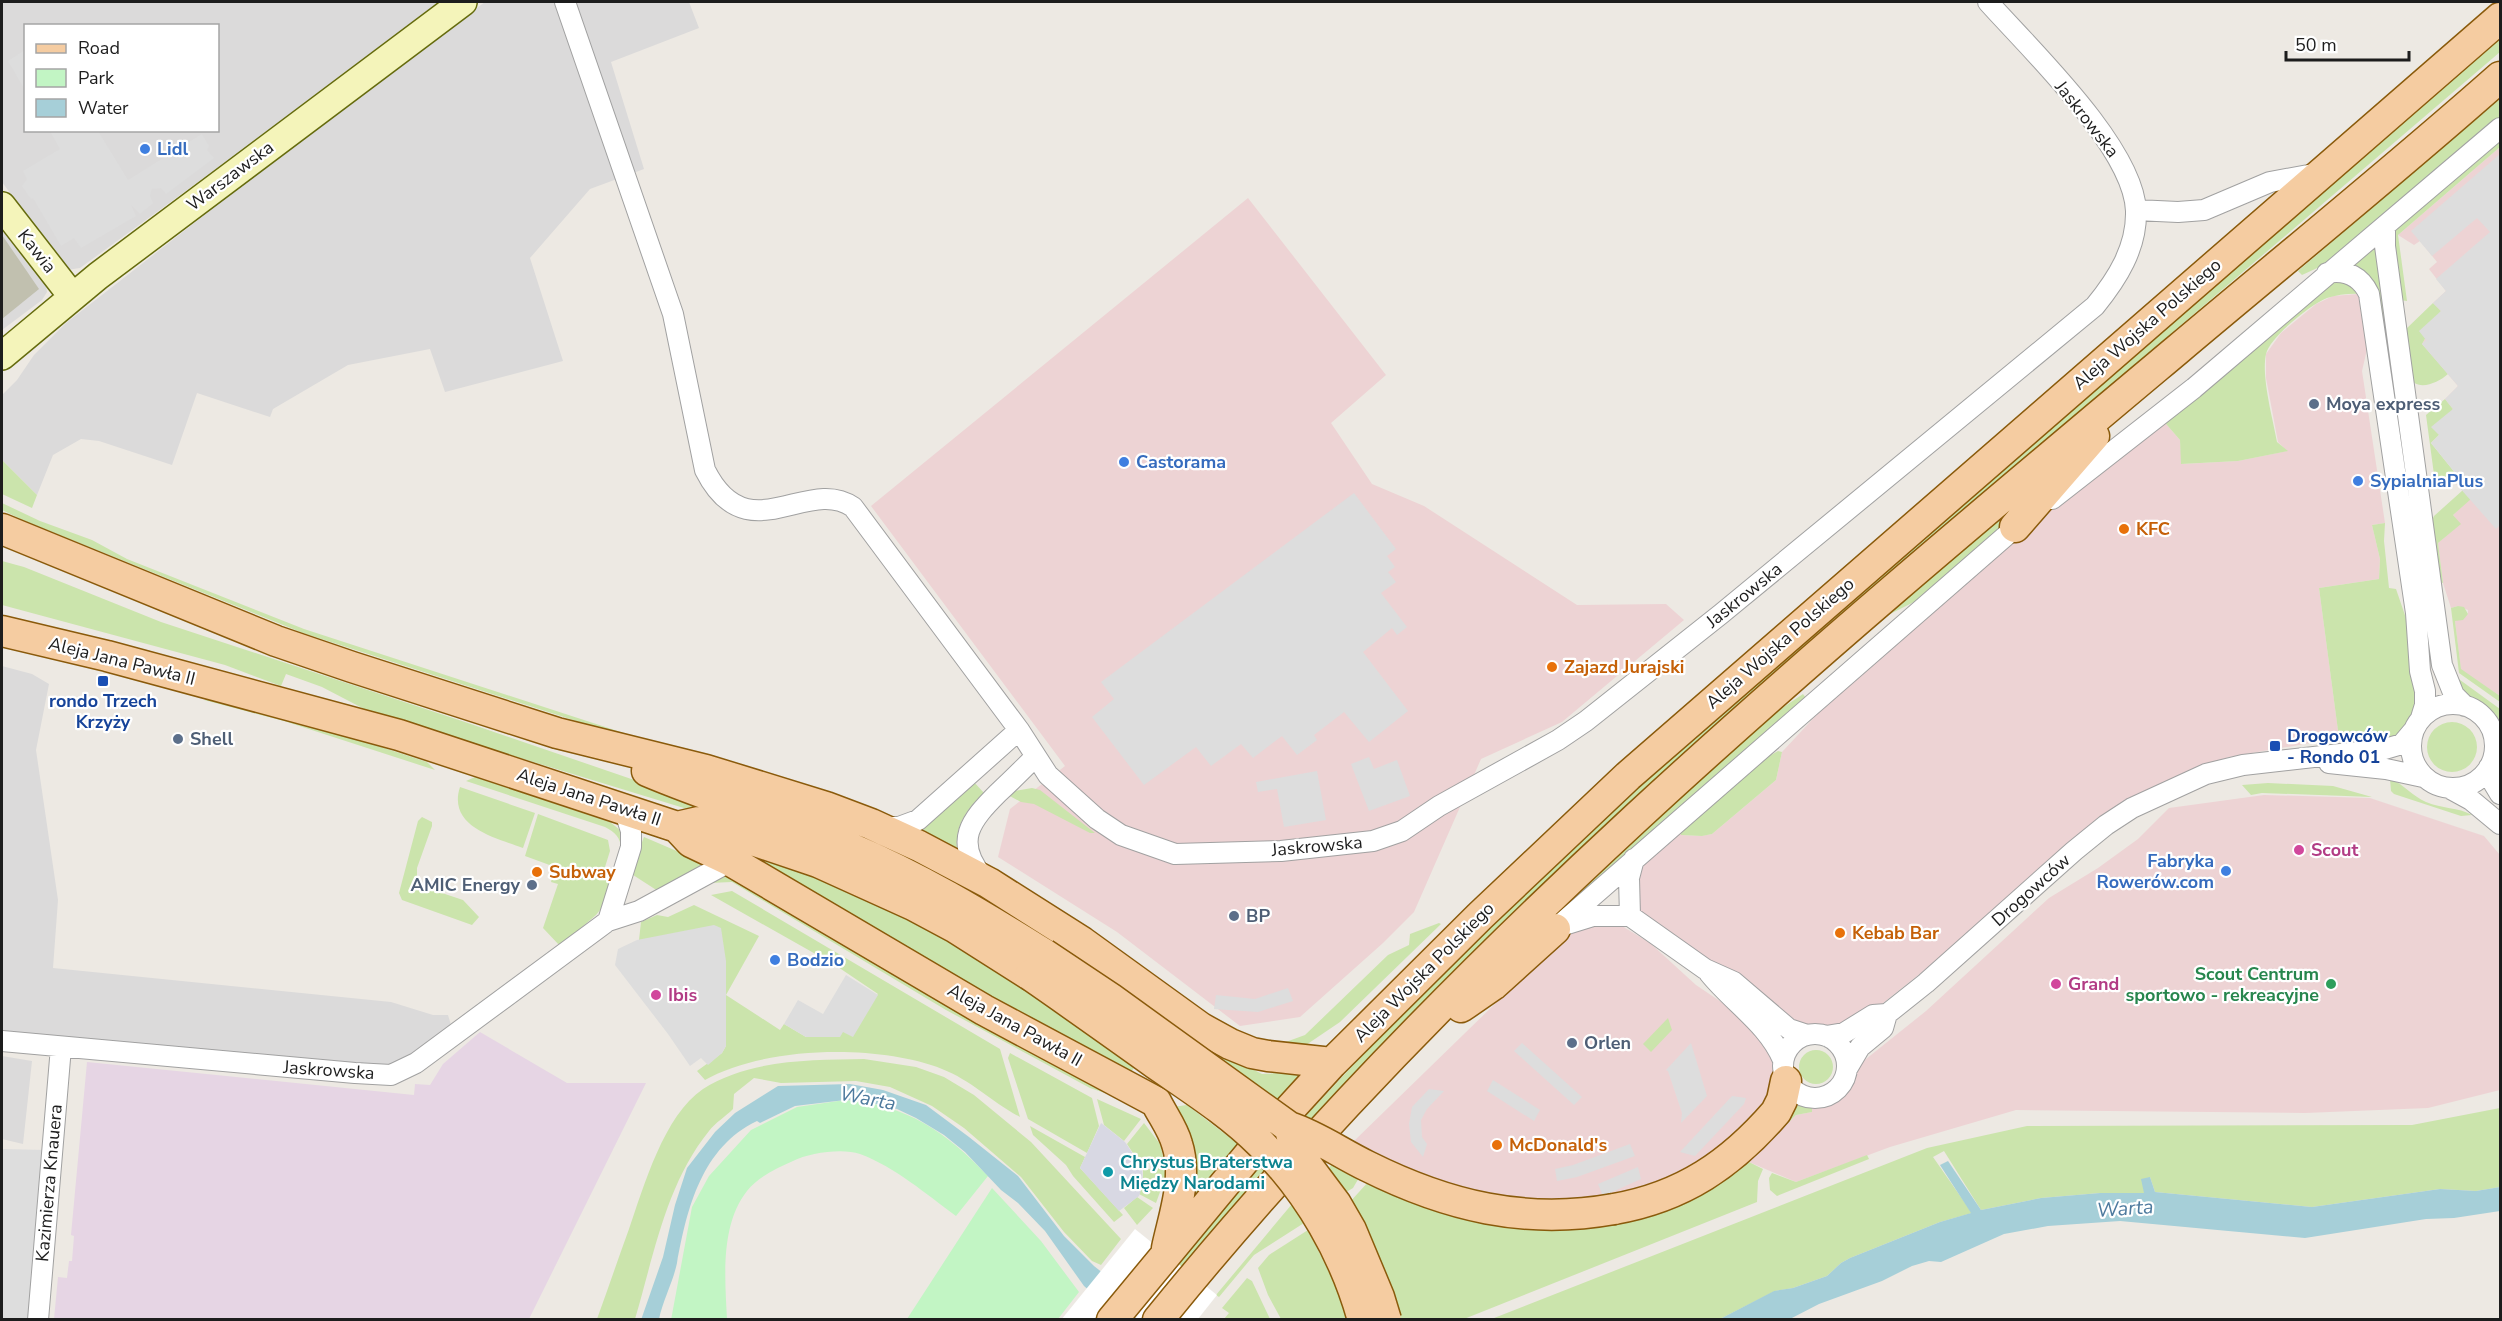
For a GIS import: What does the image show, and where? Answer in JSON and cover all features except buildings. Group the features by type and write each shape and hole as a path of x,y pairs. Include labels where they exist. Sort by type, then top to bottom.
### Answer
{"main road":[{"name":"Aleja Wojska Polskiego","path":"1112,1320 1165,1253 1332,1063 1480,916 1628,776 2500,18"},
{"name":"Aleja Wojska Polskiego","path":"1158,1320 1193,1276 1320,1130 1405,1042 1538,912 1731,730 2135,384 2500,76"},
{"path":"2015,527 2078,456 2135,384"},
{"path":"5,535 276,641 557,733 706,770 826,807 919,846 989,883 1082,942 1202,1028 1252,1053 1332,1063"},
{"name":"Aleja Jana Pawła II","path":"2,631 118,659 399,735 677,826 691,842 730,861 974,1004 1156,1102"},
{"path":"557,733 698,792 810,832 895,868 960,902 1261,1144 1313,1209 1348,1275 1363,1320"},
{"path":"677,826 699,822 818,862 1110,998 1289,1127 1311,1134 1366,1166 1416,1188 1461,1204 1497,1211 1546,1216 1588,1214 1659,1198 1684,1188 1714,1171 1776,1112 1782,1100 1785,1070"},
{"path":"1405,1042 1493,985 1555,929"},
{"path":"1165,1253 1179,1196 1181,1161 1177,1144 1156,1102 1190,1096 1199,1091 1212,1076 1215,1068 1215,1050 1202,1028"},
{"path":"1289,1127 1297,1152 1331,1197 1351,1230 1376,1288 1386,1320"}],"street":[{"name":"Warszawska","path":"2,356 72,296 463,2"},
{"name":"Jaskrowska","path":"564,2 673,314 705,470 712,484 737,505 754,510 772,511 835,498 853,507 1019,730 1048,775 1097,819 1121,835 1175,854 1281,851 1373,841 1402,831 1439,807 1558,740 1586,721 1730,608 2095,306 2118,276 2132,240 2136,210 2130,185 2113,149 2090,117 1988,2"},
{"path":"1555,929 2015,527 2194,388 2500,128"},
{"path":"2136,210 2178,212 2204,210 2270,182 2322,173"},
{"name":"Kawia","path":"2,206 72,296"},
{"path":"2385,226 2385,246 2442,665 2454,695 2465,706"},
{"path":"2327,273 2340,272 2353,275 2366,286 2369,294 2416,613 2420,670 2425,691 2425,705 2410,747 2414,763 2423,777 2435,785 2449,788 2464,787 2478,779 2494,759"},
{"path":"2417,725 2434,708 2449,705 2473,709 2493,724 2494,784 2500,794"},
{"name":"Drogowców","path":"1816,1035 1844,1033 1873,1015 1887,1014 1926,984 2074,851 2106,825 2132,808 2206,774 2243,765 2385,749 2402,744 2417,725"},
{"path":"871,825 899,827 918,820 1019,730"},
{"path":"989,883 971,859 968,843 971,825 979,811 1035,757"},
{"name":"Drogowców","path":"2290,760 2386,769 2423,777"},
{"path":"2449,788 2470,800 2500,824"},
{"path":"608,921 631,847 631,831 624,809"},
{"path":"1630,916 1629,878 1634,859"},
{"name":"Jaskrowska","path":"2,1041 391,1075 416,1063 608,921 639,911 730,861"},
{"path":"1555,929 1593,916 1630,916 1705,969 1734,982 1789,1029 1833,1039 1844,1052 1847,1069 1839,1088 1821,1098 1801,1095 1785,1070 1773,1039 1722,990 1705,969"},
{"name":"Drogowców","path":"1847,1069 1860,1047 1883,1028 1887,1014"},
{"path":"1785,1070 1791,1044 1816,1035"},
{"name":"Kazimierza Knauera","path":"38,1320 61,1047"}],"shaded area":[{"path":"2,2 445,2 80,268 67,270 2,182"},
{"path":"485,2 689,2 699,28 611,62 644,169 590,189 530,258 563,361 445,392 430,349 348,365 273,409 270,417 197,393 172,465 99,441 81,439 53,455 37,495 2,460 2,395 17,380 34,355 66,323 361,93"},
{"path":"24,51 24,88 8,61"},
{"path":"51,132 99,132 128,180 202,134 209,146 207,150 214,158 166,194 161,188 152,189 150,196 153,203 140,214 131,205 136,216 81,248 74,238 61,246 33,198 31,199 22,186 27,179 23,171 60,149"},
{"path":"2500,147 2500,696 2461,670 2455,621 2468,614 2468,610 2458,606 2451,608 2443,583 2438,543 2460,524 2453,515 2470,499 2451,478 2456,474 2453,409 2445,399 2458,386 2422,344 2441,312 2433,303 2446,291 2429,269 2437,262 2420,241 2414,245 2398,235"},
{"path":"2500,154 2500,525 2496,529 2451,478 2456,474 2431,443 2439,435 2431,427 2453,409 2445,399 2458,386 2422,344 2426,340 2419,331 2441,311 2433,303 2446,291 2436,279 2490,232 2477,218 2432,256 2411,231"},
{"path":"1248,198 1386,375 1331,423 1372,484 1424,506 1577,605 1666,604 1684,620 1562,722 1481,759 1414,912 1383,943 1300,1017 1240,1026 1117,932 998,857 1010,809 1065,766 871,506"},
{"path":"2,224 46,285 47,292 42,300 2,330"},
{"path":"2,235 39,289 2,319"},
{"path":"2364,294 2368,345 2362,371 2385,523 2372,525 2380,559 2379,579 2319,588 2339,738 2229,757 2156,786 2119,806 1936,961 1878,1007 1839,1030 1818,1026 1801,1028 1648,920 1637,909 1638,871 1643,865 1680,832 1681,835 1712,834 1776,780 1782,752 1837,693 2076,485 2160,417 2180,440 2182,464 2238,461 2287,451 2278,442 2266,378 2266,354 2281,333 2316,304 2333,296"},
{"path":"1354,493 1396,549 1387,556 1395,567 1388,572 1396,582 1381,593 1407,627 1397,635 1392,628 1363,652 1408,711 1369,742 1344,712 1314,735 1317,740 1297,755 1282,736 1253,758 1241,744 1211,766 1196,747 1144,785 1092,717 1114,699 1101,682"},
{"path":"2,666 32,674 49,684 36,750 58,900 53,968 391,1002 433,1015 448,1015 451,1025 410,1057 393,1065 377,1067 2,1032"},
{"path":"1369,757 1374,769 1397,760 1410,796 1369,811 1351,764"},
{"path":"1317,771 1326,820 1284,827 1277,789 1258,792 1256,782"},
{"path":"2264,795 2370,798 2484,836 2500,855 2500,1090 2428,1108 2305,1113 2016,1110 1890,1147 1796,1182 1749,1162 1796,1115 1812,1112 1812,1106 1828,1106 1844,1095 1851,1085 1856,1067 1926,1011 2049,898 2098,868 2138,839 2169,808"},
{"path":"1617,923 1650,943 1696,985 1742,1016 1773,1053 1776,1086 1774,1095 1735,1142 1654,1187 1565,1203 1504,1200 1447,1188 1381,1160 1353,1142 1573,928"},
{"name":"Ibis","path":"714,925 721,928 726,961 726,1046 722,1053 708,1065 701,1058 690,1066 615,965 618,949 637,940"},
{"path":"846,975 878,995 853,1037 843,1032 840,1037 806,1037 784,1024 798,1000 823,1014"},
{"path":"1288,988 1293,1001 1258,1012 1214,1009 1216,995 1255,999"},
{"path":"480,1032 567,1083 646,1083 529,1319 54,1319 58,1277 67,1278 69,1261 72,1261 74,1236 71,1235 87,1062 414,1095 415,1084 430,1085 443,1064"},
{"path":"1522,1043 1582,1097 1574,1105 1514,1051"},
{"path":"1691,1043 1707,1096 1681,1123 1682,1113 1666,1070"},
{"path":"2,1056 32,1061 23,1144 2,1139"},
{"path":"1493,1080 1540,1110 1534,1121 1487,1091"},
{"path":"1429,1089 1444,1091 1427,1109 1421,1120 1422,1137 1427,1144 1423,1157 1411,1142 1409,1124 1412,1107"},
{"path":"1732,1096 1746,1098 1744,1104 1695,1156 1680,1152"},
{"path":"1101,1123 1125,1142 1142,1167 1143,1184 1139,1196 1119,1211 1080,1168"},
{"path":"1630,1144 1635,1156 1577,1177 1557,1181 1555,1169 1573,1165"},
{"path":"2,1149 46,1150 44,1319 2,1320"},
{"path":"1638,1167 1641,1179 1603,1196 1598,1184"}],"green space":[{"path":"2500,39 2500,52 1820,634 1656,779 1550,878 1317,1114 1257,1179 1182,1268 1175,1262 1243,1183 1388,1028 1634,788 2305,205"},
{"path":"2500,99 2500,118 2326,264 2302,275 2298,271"},
{"path":"2500,137 2500,147 2398,235 2407,301 2400,300 2397,297 2394,231"},
{"path":"2376,241 2388,320 2381,331 2379,300 2374,283 2362,270 2352,265"},
{"path":"2345,282 2364,294 2340,295 2320,301 2283,330 2266,354 2266,386 2277,442 2288,451 2238,461 2181,464 2180,440 2160,417 2327,286"},
{"path":"2433,303 2441,311 2422,344 2448,374 2438,381 2420,385 2411,380 2408,374 2405,330"},
{"path":"2445,399 2453,409 2439,435 2431,443 2456,474 2451,478 2435,482 2426,415"},
{"path":"2,460 37,495 32,508 2,494"},
{"path":"2053,472 2019,511 1918,600 1880,619"},
{"path":"2463,490 2471,499 2453,515 2461,524 2438,543 2443,583 2437,581 2429,527 2434,516"},
{"path":"2,503 40,521 92,540 127,559 304,629 633,736 780,779 900,821 632,739 303,633 25,521 2,510"},
{"path":"2385,523 2384,541 2389,588 2396,589 2408,624 2420,699 2402,734 2383,741 2339,738 2319,588 2379,579 2380,559 2372,525"},
{"path":"2,561 24,567 161,622 465,722 748,819 746,827 370,712 322,687 286,674 281,686 225,665 2,605"},
{"path":"2464,607 2468,614 2463,620 2455,621 2461,669 2500,696 2500,702 2459,673 2451,608"},
{"path":"2456,677 2500,709 2500,723 2481,706 2466,697"},
{"path":"1803,694 1806,698 1558,915 1555,914 1757,725"},
{"path":"210,699 317,726 427,762 435,770 284,721 204,700"},
{"path":"2457,722 2470,729 2476,737 2476,757 2470,765 2462,771 2447,772 2434,765 2428,757 2427,742 2434,729 2442,723"},
{"path":"1778,751 1782,752 1776,780 1712,834 1681,835 1680,832 1764,759"},
{"path":"475,777 610,822 620,830 624,838 621,849 617,836 605,827 466,781"},
{"path":"2390,779 2426,802 2472,815 2461,816 2394,794 2391,791"},
{"path":"973,781 984,793 963,819 958,833 957,851 915,833"},
{"path":"2268,783 2333,786 2372,797 2262,793 2251,795 2242,785"},
{"path":"460,787 535,813 523,848 488,835 467,821 458,801"},
{"path":"1032,788 1040,790 1095,833 1090,833 1034,804 1021,802 1008,795 1015,791"},
{"path":"538,814 608,840 610,851 605,867 611,881 604,905 596,915 560,946 543,928 558,884 551,882 555,867 525,856"},
{"path":"422,817 432,822 432,826 417,868 417,882 424,887 463,900 479,917 472,925 402,900 399,893 418,821"},
{"path":"691,828 885,901 1019,986 1135,1066 1130,1074 1009,1009"},
{"path":"644,837 707,864 661,893 630,873"},
{"path":"716,877 733,877 1117,1097 1090,1088 946,1010 732,882 709,883"},
{"path":"732,891 1000,1049 1020,1117 953,1074 916,1061 887,1055 822,1052 789,1055 758,1060 705,1080 697,1071 722,1053 726,1046 726,995 780,1030 784,1024 806,1037 842,1032 878,994 835,965 711,895"},
{"path":"694,905 759,936 726,995 726,961 639,940 641,922 657,915 668,917"},
{"path":"1441,924 1340,1022 1306,1045 1266,1051 1240,1038 1283,1043 1305,1035 1388,955 1409,945 1410,934"},
{"path":"1668,1018 1672,1030 1651,1052 1643,1044"},
{"path":"1816,1050 1828,1055 1833,1067 1828,1079 1816,1084 1804,1079 1799,1067 1804,1055"},
{"path":"1010,1053 1092,1098 1099,1126 1087,1153 1028,1119 1008,1058"},
{"path":"1223,1054 1262,1074 1294,1072 1300,1073 1299,1077 1280,1101 1219,1057"},
{"path":"864,1059 916,1067 944,1077 974,1095 1031,1142 1121,1239 1101,1265 1092,1261 1064,1232 1021,1177 964,1128 932,1106 890,1087 856,1081 781,1083 754,1078 734,1094 733,1109 709,1131 682,1174 655,1245 635,1319 597,1319 657,1153 666,1133 689,1101 703,1089 721,1079 761,1067 802,1061"},
{"path":"1097,1099 1141,1119 1124,1141 1104,1125"},
{"path":"845,1100 888,1108 924,1123 957,1146 988,1176 956,1216 886,1166 860,1154 844,1151 826,1152 800,1158 768,1173 757,1181 738,1205 728,1236 726,1253 727,1319 671,1320 692,1207 709,1176 751,1130 797,1107"},
{"path":"1187,1105 1238,1144 1186,1205 1173,1107"},
{"path":"1800,1105 1812,1106 1812,1112 1796,1115 1749,1162 1763,1169 1758,1181 1757,1202 1464,1319 1398,1319 1349,1203 1369,1181 1598,1223 1786,1110"},
{"path":"2500,1108 2500,1187 2476,1191 2440,1189 2312,1207 2155,1192 2150,1177 2145,1193 2100,1193 2041,1198 1981,1210 1944,1151 1933,1157 1972,1213 1940,1222 1850,1258 1827,1276 1793,1288 1775,1291 1720,1319 1489,1320 1927,1148 2027,1126 2412,1125"},
{"path":"1144,1123 1160,1144 1164,1161 1141,1165 1127,1144"},
{"path":"1030,1126 1085,1157 1080,1168 1123,1215 1114,1222 1066,1165 1033,1135"},
{"path":"1867,1155 1869,1159 1777,1196 1770,1190 1769,1178 1772,1173 1796,1182"},
{"path":"1333,1162 1360,1176 1353,1188 1343,1194 1327,1171"},
{"path":"1165,1167 1165,1178 1156,1203 1139,1194 1143,1184 1143,1170"},
{"path":"992,1188 1041,1241 1079,1292 1058,1319 907,1319"},
{"path":"1137,1197 1153,1208 1137,1225 1124,1208"},
{"path":"1292,1204 1304,1223 1254,1255 1219,1297 1216,1295"},
{"path":"1308,1230 1337,1288 1348,1319 1281,1319 1268,1295 1258,1268 1269,1255"},
{"path":"1247,1278 1252,1281 1270,1319 1224,1319 1229,1313 1222,1308"}],"water":[{"name":"Warta","path":"850,1084 883,1090 926,1105 969,1137 1018,1176 1064,1236 1094,1266 1161,1319 1122,1319 1084,1286 1045,1231 1018,1203 1001,1190 965,1152 944,1135 897,1109 863,1101 845,1100 795,1106 760,1123 757,1121 738,1132 723,1146 710,1163 692,1201 675,1270 659,1319 641,1320 663,1257 675,1205 687,1168 715,1132 735,1113 778,1086"},
{"name":"Warta","path":"1948,1161 1981,1210 2041,1198 2100,1193 2144,1193 2141,1179 2150,1177 2155,1192 2312,1207 2440,1189 2476,1191 2500,1187 2500,1211 2454,1218 2426,1219 2305,1238 2120,1221 2048,1226 2004,1234 1941,1262 1929,1261 1912,1266 1882,1281 1819,1304 1790,1319 1720,1319 1774,1291 1793,1288 1827,1276 1850,1258 1940,1222 1971,1213 1940,1165"}],"pier":[{"path":"1135,1229 1217,1295 1198,1319 1061,1320"}],"place":[{"name":"Lidl","path":"145,149"},
{"name":"Moya express","path":"2314,404"},
{"name":"Castorama","path":"1124,462"},
{"name":"SypialniaPlus","path":"2358,481"},
{"name":"KFC","path":"2124,529"},
{"name":"Zajazd Jurajski","path":"1552,667"},
{"name":"rondo Trzech Krzyży","path":"103,681"},
{"name":"Shell","path":"178,739"},
{"name":"Drogowców - Rondo 01","path":"2275,746"},
{"name":"Scout","path":"2299,850"},
{"name":"Fabryka Rowerów.com","path":"2226,871"},
{"name":"Subway","path":"537,872"},
{"name":"AMIC Energy","path":"532,885"},
{"name":"BP","path":"1234,916"},
{"name":"Kebab Bar","path":"1840,933"},
{"name":"Bodzio","path":"775,960"},
{"name":"Grand","path":"2056,984"},
{"name":"Scout Centrum sportowo - rekreacyjne","path":"2331,984"},
{"name":"Ibis","path":"656,995"},
{"name":"Orlen","path":"1572,1043"},
{"name":"McDonald's","path":"1497,1145"},
{"name":"Chrystus Braterstwa Między Narodami","path":"1108,1172"}]}
